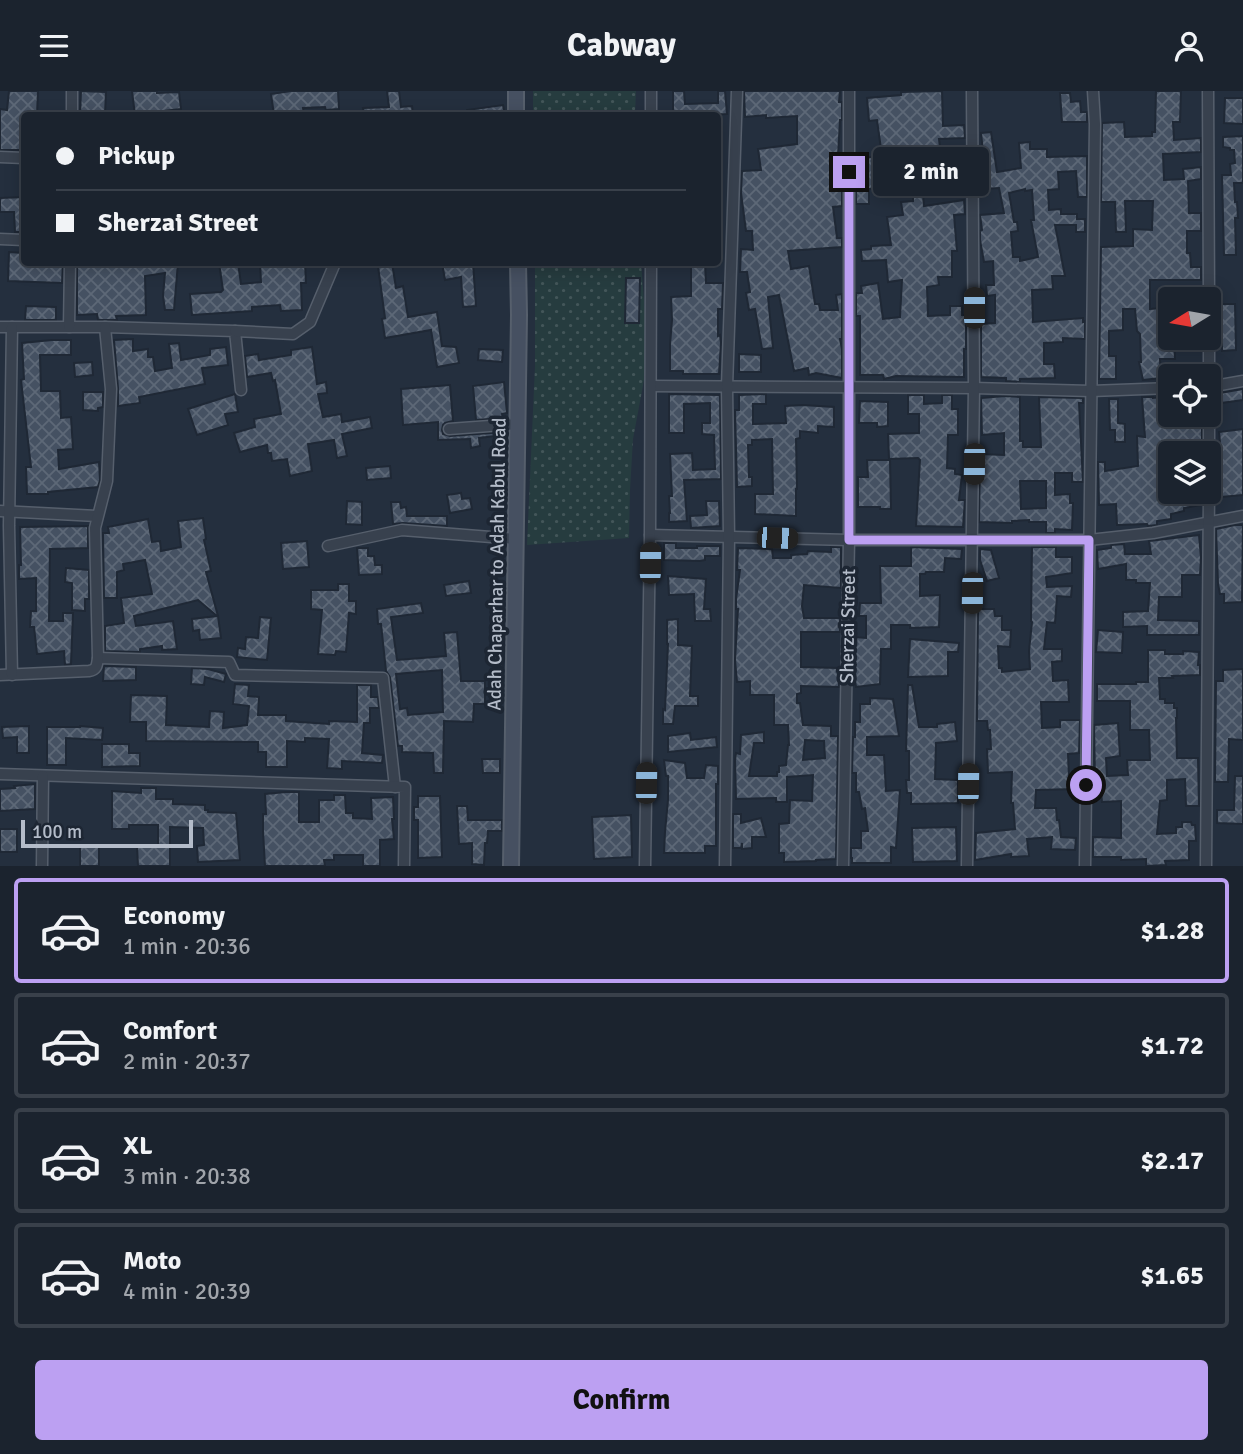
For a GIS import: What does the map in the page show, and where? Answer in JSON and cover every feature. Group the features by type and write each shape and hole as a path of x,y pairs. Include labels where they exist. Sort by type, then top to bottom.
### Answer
{"main road":[{"path":"516,91 516,112"},
{"name":"Adah Chaparhar to Adah Kabul Road","path":"511,866 518,266"}],"street":[{"path":"72,91 72,112"},
{"path":"651,91 651,112"},
{"path":"725,866 729,537 727,387 737,91"},
{"name":"Sherzai Street","path":"843,866 849,540 849,91"},
{"path":"967,866 974,388 972,91"},
{"path":"1085,866 1095,124 1093,91"},
{"path":"1208,91 1209,287"},
{"path":"0,157 21,158"},
{"path":"0,239 21,240"},
{"path":"69,327 70,266"},
{"path":"0,327 105,327 293,334 310,322 334,266"},
{"path":"645,866 651,266"},
{"path":"12,327 5,511 12,675"},
{"path":"0,675 94,670 96,667 95,528 107,481 111,389 105,327"},
{"path":"235,331 241,390"},
{"path":"1221,385 1243,381"},
{"path":"651,386 1091,391 1158,388"},
{"path":"449,429 518,424"},
{"path":"1206,866 1209,504"},
{"path":"5,511 97,516"},
{"path":"650,535 849,540 1089,540 1153,533 1243,516"},
{"path":"328,546 402,530 516,539"},
{"path":"98,658 229,662 235,675 383,678 394,787"},
{"path":"0,774 405,787 404,866"},
{"path":"43,776 43,866"}],"green space":[{"path":"533,91 636,91 635,112 533,112"},
{"path":"535,266 641,266 647,338 644,380 633,439 629,538 527,545 535,366"}],"building":[{"path":"9,91 38,91 37,112 21,112 21,150 0,150 0,109 7,110"},
{"path":"81,91 106,92 105,112 80,112"},
{"path":"132,91 179,92 181,109 135,112"},
{"path":"291,91 338,91 339,109 303,108 304,112 274,112 271,94"},
{"path":"387,91 399,91 401,107 412,106 413,112 364,112 363,108 389,107"},
{"path":"673,91 684,91 685,104 718,103 718,91 725,91 727,114 673,112"},
{"path":"744,91 840,91 842,120 837,175 842,175 842,206 833,207 837,238 842,238 842,247 788,251 791,269 809,266 815,304 819,304 820,310 838,310 836,295 842,294 842,378 816,373 809,375 808,368 794,371 779,295 768,297 773,348 762,349 755,309 749,310 746,293 750,292 747,272 740,272 741,249 753,250 752,231 746,231 741,193 742,171 761,170 758,149 797,144 797,116 745,117"},
{"path":"942,91 943,126 964,125 965,138 939,139 943,174 919,174 917,159 899,161 900,166 895,167 897,184 869,189 869,204 856,204 856,178 863,177 861,158 882,156 877,120 869,121 867,98 901,95 901,92"},
{"path":"1156,91 1181,91 1180,122 1173,122 1174,140 1201,138 1201,152 1163,154 1164,180 1184,179 1183,169 1201,167 1201,179 1188,181 1189,213 1201,213 1201,231 1187,231 1187,253 1190,253 1191,267 1201,267 1201,280 1150,280 1150,309 1158,308 1158,350 1175,350 1175,359 1160,359 1158,378 1143,380 1139,362 1140,334 1137,331 1135,309 1123,309 1123,330 1109,331 1109,356 1116,356 1116,379 1099,379 1101,247 1133,246 1133,229 1152,230 1153,201 1125,201 1126,232 1116,232 1115,202 1101,202 1102,123 1124,122 1125,137 1152,136 1152,132 1155,132"},
{"path":"1060,93 1070,93 1071,102 1080,101 1081,112 1087,112 1087,122 1062,122"},
{"path":"1225,98 1243,98 1243,124 1224,123"},
{"path":"503,105 504,112 467,112"},
{"path":"991,132 997,172 1021,168 1019,143 1030,142 1030,149 1047,149 1047,157 1087,156 1087,197 1078,197 1076,171 1058,172 1059,189 1048,190 1049,210 1061,209 1061,214 1077,214 1077,219 1085,219 1085,232 1076,232 1076,225 1055,225 1065,276 1052,276 1053,289 1032,290 1033,322 1083,318 1083,322 1085,321 1085,339 1063,338 1063,342 1044,343 1044,364 1054,364 1055,378 1020,379 1020,382 1006,381 1006,378 981,377 981,324 995,323 995,295 987,296 986,285 994,285 993,261 984,262 980,240 980,215 1004,213 999,188 982,189 982,170 985,170 981,133","holes":["1032,190 1034,220 1031,220 1038,257 1020,261 1020,257 1013,257 1011,232 1018,231 1009,193"]},
{"path":"1243,136 1243,183 1234,183 1238,218 1235,218 1236,255 1224,255 1222,175 1231,175 1230,164 1235,163 1234,150 1223,147 1223,137"},
{"path":"913,195 923,195 924,206 964,200 965,214 954,215 957,251 952,251 952,277 938,277 939,285 927,287 928,316 950,315 950,306 962,306 962,315 966,315 964,377 896,376 884,379 883,375 860,375 860,316 856,316 856,293 862,293 861,286 878,283 883,319 900,317 902,280 888,282 886,260 862,261 861,250 871,249 871,246 891,245 887,217 903,215 901,202 913,201"},
{"path":"21,197 21,232 15,232 14,212 0,212 0,198"},
{"path":"9,252 21,253 21,266 63,266 62,283 8,281"},
{"path":"77,266 178,266 174,310 165,310 165,273 145,276 146,315 116,316 117,320 98,320 97,314 77,315"},
{"path":"219,266 238,266 241,284 261,282 260,266 305,266 306,283 301,283 302,310 281,311 280,305 252,307 252,311 192,315 190,294 223,290"},
{"path":"378,266 392,266 396,288 403,286 408,317 437,312 442,346 456,347 459,363 437,367 431,330 385,338 382,319 385,318"},
{"path":"443,266 473,266 476,306 463,307 461,277 445,280"},
{"path":"691,266 705,266 706,283 723,283 722,309 718,309 718,336 720,335 721,343 719,374 683,374 683,371 670,371 671,297 691,296"},
{"path":"626,278 640,278 639,323 625,323"},
{"path":"1222,304 1235,304 1236,350 1222,350"},
{"path":"26,306 56,307 56,320 25,320"},
{"path":"133,339 133,351 148,349 148,357 153,357 155,371 172,368 169,344 179,343 181,360 210,355 210,349 226,347 228,365 202,368 205,384 139,397 140,403 118,406 114,340"},
{"path":"71,340 71,355 40,355 41,391 60,391 61,418 71,417 73,449 58,450 59,469 99,462 100,480 98,487 27,494 26,467 31,467 21,380 24,379 22,343"},
{"path":"312,347 317,384 326,382 327,393 318,394 323,417 341,414 342,422 370,417 372,428 342,434 347,456 337,458 334,440 308,444 312,471 290,476 287,459 272,461 267,445 240,452 234,433 255,427 254,419 281,414 275,380 273,381 271,373 247,377 245,356 258,354 259,360 291,355 291,350"},
{"path":"479,349 503,350 502,362 478,360"},
{"path":"739,354 761,355 761,372 739,372"},
{"path":"92,362 93,375 75,377 74,363"},
{"path":"504,382 507,413 502,414 503,418 476,420 473,386"},
{"path":"450,385 453,421 443,425 443,434 450,436 504,432 505,435 479,438 480,446 471,448 470,439 438,440 438,422 403,425 401,389"},
{"path":"1243,389 1243,400 1221,403 1221,393"},
{"path":"83,392 103,392 103,407 98,408 98,411 83,410"},
{"path":"235,394 238,412 225,414 228,425 197,435 188,409"},
{"path":"669,394 720,395 721,479 684,480 687,521 669,522 669,496 672,496 670,454 692,453 693,470 715,469 714,435 702,434 702,423 710,423 710,403 684,404 684,433 669,433"},
{"path":"766,394 766,404 753,404 753,424 786,423 785,406 834,407 834,427 818,426 818,433 800,431 800,438 796,439 796,516 755,514 755,494 773,494 772,439 752,440 752,445 748,445 749,477 752,477 752,486 737,487 735,410 739,410 739,395"},
{"path":"908,395 924,395 924,404 942,403 942,395 952,395 952,409 958,409 958,435 948,435 947,468 955,469 955,474 962,475 959,500 965,500 963,527 916,526 920,460 889,459 888,434 919,433 919,414 908,414"},
{"path":"1020,397 1020,441 1023,441 1023,447 1041,447 1039,397 1083,398 1083,403 1079,403 1083,482 1072,482 1072,473 1055,473 1055,495 1070,494 1070,503 1073,503 1072,530 1055,529 1055,533 1046,533 1046,522 1029,520 1012,523 979,522 980,454 1004,455 1004,433 982,435 981,398","holes":["1020,481 1046,481 1046,508 1021,509"]},
{"path":"1142,397 1158,397 1158,427 1202,427 1202,441 1158,441 1158,504 1201,505 1184,508 1184,511 1171,514 1171,519 1157,521 1157,525 1117,525 1116,504 1099,505 1098,462 1105,462 1105,471 1138,466 1137,436 1145,437"},
{"path":"1109,399 1118,399 1118,423 1125,424 1125,442 1115,442 1115,430 1110,430"},
{"path":"860,401 888,402 888,426 877,427 877,423 859,423"},
{"path":"1243,429 1243,495 1221,497 1219,432"},
{"path":"867,460 890,460 891,509 858,507 858,477 868,477"},
{"path":"390,466 391,478 367,480 366,468"},
{"path":"461,493 462,499 470,498 472,509 450,513 447,495"},
{"path":"347,501 362,502 362,525 346,524"},
{"path":"706,501 719,501 720,526 691,528 690,516 707,515"},
{"path":"391,502 400,502 401,508 406,507 407,516 447,516 447,526 393,524"},
{"path":"203,518 204,540 211,571 206,572 218,616 221,638 200,640 199,630 193,631 192,619 217,616 198,600 134,616 136,626 173,621 177,649 162,650 162,646 140,649 140,652 105,651 105,626 124,623 121,598 152,594 145,560 123,564 124,570 117,572 117,598 104,598 103,533 109,533 108,527 148,519 152,542 160,541 161,551 181,547 178,521"},
{"path":"1243,525 1242,602 1224,603 1224,594 1220,594 1218,584 1216,529"},
{"path":"88,526 88,548 50,549 49,621 63,621 63,613 73,613 71,664 65,665 64,651 37,654 34,627 30,627 31,611 36,611 36,578 19,579 20,527"},
{"path":"1199,535 1200,575 1182,575 1182,597 1159,597 1158,620 1199,621 1199,635 1147,635 1147,626 1123,627 1123,612 1148,611 1150,583 1126,580 1126,564 1098,569 1097,550 1124,544 1125,554 1151,554 1149,541"},
{"path":"307,541 309,567 283,569 281,543"},
{"path":"664,543 676,543 676,548 720,546 720,556 705,556 705,560 700,561 664,560"},
{"path":"831,547 841,547 841,588 804,585 802,606 804,618 840,618 840,632 801,632 801,667 839,668 839,687 801,686 797,703 800,703 803,725 831,726 831,736 838,736 836,859 784,862 784,853 779,853 779,824 789,823 790,800 812,801 813,775 787,777 787,802 776,802 776,798 736,799 735,760 736,753 740,754 741,735 764,732 764,743 754,743 749,776 777,776 779,766 786,765 789,745 788,725 774,725 774,695 750,695 750,681 737,682 736,599 740,570 737,570 738,548 772,549 773,558 791,558 791,555 807,554 808,551 831,552","holes":["805,740 824,741 825,758 803,760"]},
{"path":"911,547 962,549 961,559 945,558 944,572 920,574 920,596 940,595 939,627 910,628 910,625 891,625 891,649 881,649 880,684 856,687 855,637 866,638 866,616 859,616 860,603 881,603 880,566 911,566"},
{"path":"1032,547 1056,547 1056,557 1072,557 1072,573 1046,577 1047,587 1072,586 1071,597 1057,596 1055,623 1047,622 1044,649 1062,649 1062,661 1052,662 1053,681 1068,680 1069,702 1041,702 1042,728 1060,727 1060,720 1080,720 1079,753 1068,754 1069,777 1077,777 1077,789 1036,790 1035,808 1056,808 1061,837 1076,838 1075,850 1051,849 1052,837 1027,839 1029,856 1011,857 1011,854 975,860 976,833 1015,829 1011,803 1012,772 988,773 987,749 991,749 990,730 987,721 977,721 978,609 994,609 995,616 1002,616 1002,630 1011,630 1010,647 998,646 999,668 1002,668 1002,672 1030,669"},
{"path":"357,548 368,548 368,556 374,556 375,565 382,565 382,574 359,575"},
{"path":"980,549 991,550 999,578 987,581 980,560"},
{"path":"66,568 89,570 89,599 85,599 85,611 72,610 72,583 65,582"},
{"path":"668,576 706,579 704,609 710,609 711,621 695,621 694,594 669,595"},
{"path":"469,581 471,593 446,596 444,585"},
{"path":"338,584 349,584 349,601 356,601 356,614 349,613 346,652 336,651 335,655 318,654 322,610 311,609 311,590 338,590"},
{"path":"421,603 423,613 391,617 397,660 446,656 444,633 457,632 461,681 485,681 485,704 474,704 473,722 444,721 443,773 434,773 433,753 402,752 402,746 398,746 390,677 386,671 377,609","holes":["442,670 443,712 408,715 407,708 400,709 396,674"]},
{"path":"260,617 271,618 267,660 237,657 238,648 245,649 246,637 258,638"},
{"path":"678,619 678,645 692,646 690,696 698,696 698,706 675,706 673,724 663,724 667,620"},
{"path":"1098,630 1123,632 1122,653 1096,652"},
{"path":"496,633 505,634 503,667 492,665"},
{"path":"910,639 959,643 958,652 948,652 948,676 908,677"},
{"path":"1148,650 1165,650 1165,654 1199,652 1200,675 1159,678 1160,699 1165,699 1165,703 1174,703 1174,708 1177,708 1177,758 1198,758 1199,806 1186,806 1185,779 1167,780 1167,800 1160,801 1157,834 1176,833 1176,827 1182,827 1182,822 1191,822 1195,825 1196,841 1189,841 1189,860 1165,861 1166,865 1146,866 1146,859 1093,857 1093,837 1121,838 1121,801 1102,802 1100,780 1095,780 1094,725 1118,723 1120,756 1106,758 1107,776 1128,775 1127,760 1150,760 1149,730 1130,730 1130,701 1097,701 1097,684 1148,682"},
{"path":"104,666 136,667 136,680 103,681"},
{"path":"192,668 226,674 224,682 205,677 204,685 191,684"},
{"path":"1243,669 1243,740 1229,739 1228,782 1215,782 1216,681 1223,681 1223,670"},
{"path":"235,684 249,685 248,696 259,697 258,715 286,715 286,721 329,724 329,721 357,722 357,685 371,685 371,697 378,697 379,708 370,708 370,723 364,723 362,753 383,755 382,763 342,761 342,769 327,768 329,739 305,738 305,742 287,741 287,767 266,767 266,752 258,752 258,742 146,741 146,722 130,722 131,695 167,696 166,725 209,727 210,711 224,712 223,728 247,725 249,706 233,704"},
{"path":"908,685 912,685 919,727 937,727 937,724 955,722 957,741 936,743 935,779 958,780 958,803 911,804 911,793 907,793 906,780 909,780 909,751 906,751"},
{"path":"870,698 893,699 899,736 867,737 867,755 884,755 886,791 900,790 896,848 891,847 891,863 852,863 851,858 851,848 861,848 861,831 868,831 865,808 862,809 859,792 856,792 856,773 852,773 855,722 860,722 860,704 870,704"},
{"path":"29,726 29,753 17,753 17,737 3,738 2,727"},
{"path":"47,727 103,728 102,740 66,738 66,765 47,765"},
{"path":"690,733 691,740 716,737 717,747 668,752 668,736"},
{"path":"102,744 129,744 129,753 140,753 140,766 102,767"},
{"path":"482,759 500,759 500,773 483,773"},
{"path":"664,760 685,763 687,778 704,778 706,765 718,766 716,846 705,846 705,853 664,853 668,776"},
{"path":"1235,776 1243,776 1243,824 1217,823 1217,810 1234,810"},
{"path":"35,784 35,809 0,811 0,789"},
{"path":"141,788 156,788 156,799 173,799 173,804 205,805 208,812 236,813 240,860 198,862 197,846 204,845 203,828 170,827 170,866 138,866 137,846 158,845 158,825 129,825 129,829 112,829 112,791 141,793"},
{"path":"299,792 299,822 319,822 319,800 334,800 334,795 345,795 346,813 353,813 353,818 372,819 371,798 393,797 394,839 380,840 380,866 363,866 363,855 334,855 334,860 324,860 325,866 265,866 265,794"},
{"path":"418,796 440,796 442,857 418,858 418,820 414,820 414,807 418,807"},
{"path":"457,806 467,806 468,820 502,820 502,831 488,831 484,865 472,864 472,843 459,844"},
{"path":"733,814 741,814 741,823 761,818 766,837 752,837 752,848 742,849 742,843 741,848 733,848"},
{"path":"631,815 632,857 594,859 592,817"},
{"path":"956,827 957,861 913,862 912,828"},
{"path":"0,829 17,829 17,852 0,852"},
{"path":"80,846 99,846 99,866 80,866"}],"route":[{"path":"849,172 849,540 1089,540 1086,785"}]}
